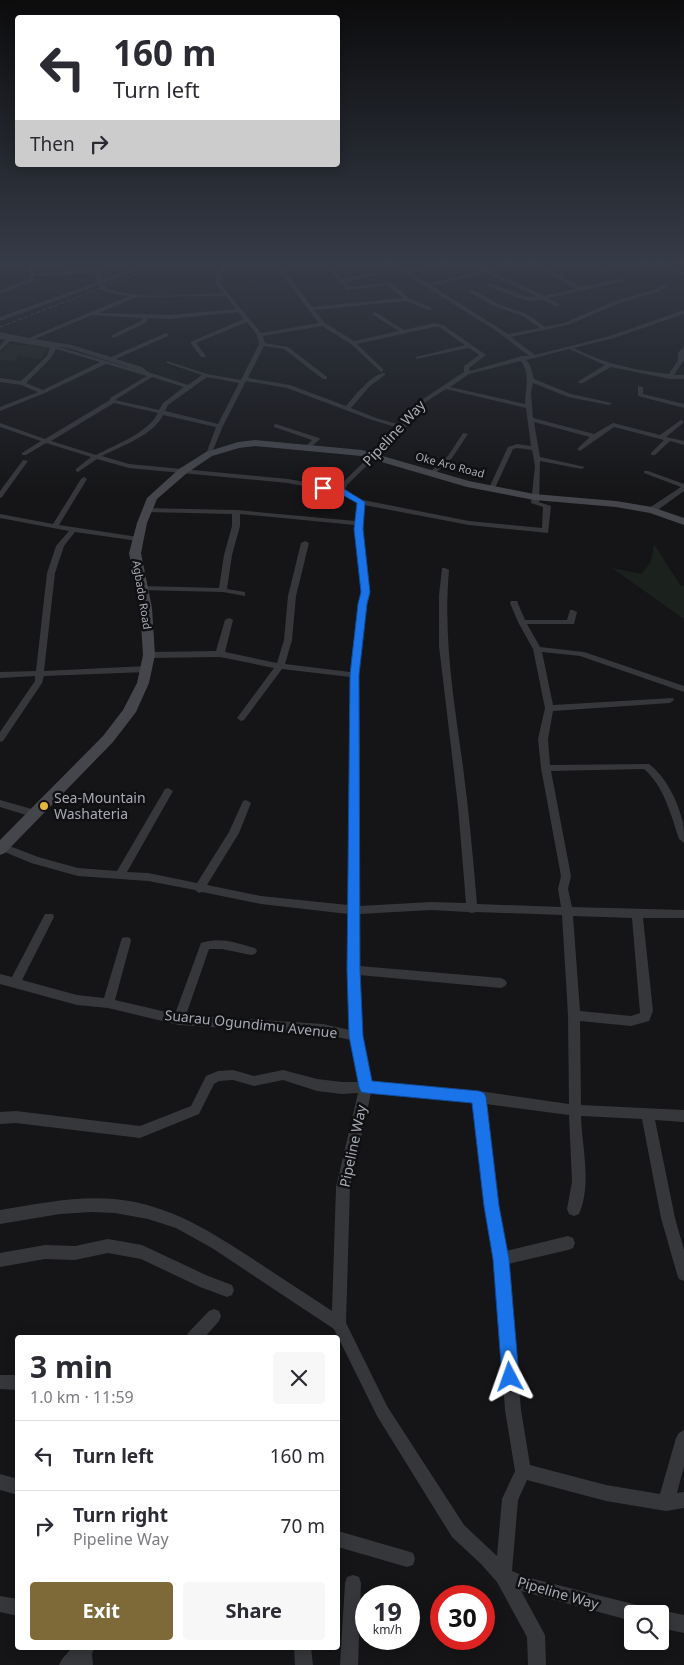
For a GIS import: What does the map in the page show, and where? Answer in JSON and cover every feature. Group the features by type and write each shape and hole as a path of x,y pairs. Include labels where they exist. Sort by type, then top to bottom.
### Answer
{"main road":[{"name":"Oke Aro Road","path":"209,454 238,445 255,443 308,447 373,456 431,474 534,498 616,504 652,510 684,522"},
{"name":"Agbado Road","path":"1,848 108,739 129,712 143,683 149,655 146,608 135,553 146,510 152,498 183,471 209,454"}],"street":[{"path":"0,348 9,339 54,347 140,368 149,375"},
{"path":"17,339 88,354 188,387"},
{"path":"21,339 72,347 108,360"},
{"path":"0,409 43,392 108,360 157,339"},
{"path":"202,339 194,342 202,356"},
{"path":"209,454 220,426 262,344 261,339"},
{"path":"346,339 382,372 347,408"},
{"path":"353,343 373,339"},
{"path":"457,339 483,355 466,367 467,373"},
{"path":"0,425 44,441 129,466 288,481 341,491 362,502 469,523 545,531 547,506 535,503 534,498 538,476 530,419 531,380 527,357 509,339"},
{"name":"Pipeline Way","path":"341,491 344,484 403,427 413,411 444,387 467,373 606,339"},
{"path":"262,344 286,348 325,378"},
{"path":"418,358 468,346"},
{"path":"22,383 49,358 54,347"},
{"path":"570,348 584,356 611,364 670,377 684,377"},
{"path":"670,377 683,360 681,352 684,348"},
{"path":"169,362 206,375 288,386 403,427"},
{"path":"581,382 611,364"},
{"path":"114,401 111,398 149,375"},
{"path":"78,470 96,457 142,434 157,421 165,404 206,375"},
{"path":"0,380 22,383 43,392"},
{"path":"531,380 570,396 609,403"},
{"path":"444,387 529,407"},
{"path":"640,387 640,395 684,406"},
{"path":"0,496 25,457 44,441 114,401 220,426"},
{"path":"530,419 595,436"},
{"path":"653,454 665,438 681,422"},
{"path":"580,449 595,436 613,425 684,443"},
{"path":"276,426 317,439 308,447"},
{"path":"431,474 450,457 465,434"},
{"path":"492,488 510,448 517,446 535,449"},
{"path":"536,458 582,468"},
{"path":"646,472 684,487"},
{"path":"55,526 84,479"},
{"path":"652,510 684,487"},
{"name":"Pipeline Way","path":"362,502 359,523 366,592 362,604 354,675 354,970 356,1036 366,1087 343,1187 339,1324 382,1411 458,1531 503,1576 526,1585 624,1611"},
{"path":"146,510 236,512 359,523"},
{"path":"223,590 228,556 236,526 236,512"},
{"path":"0,525 3,516 73,530 138,539"},
{"path":"0,739 37,686 51,574 60,546 73,530"},
{"path":"241,718 280,666 288,640 292,596 305,543"},
{"path":"445,570 441,624 446,683 460,772 472,909"},
{"path":"141,588 223,590 242,594"},
{"path":"514,604 537,648 549,708 543,738 546,768 566,876 563,889 567,910 568,953 574,1015 574,1110 579,1182 574,1209"},
{"path":"522,622 571,622 573,612"},
{"path":"220,654 229,620"},
{"path":"537,648 581,654 684,689"},
{"path":"149,655 220,654 280,666 354,675"},
{"path":"0,675 147,669"},
{"path":"549,708 670,700"},
{"path":"546,768 646,766 658,778 672,806 684,839"},
{"path":"119,876 168,791"},
{"path":"0,803 36,814"},
{"path":"199,889 234,833 246,803"},
{"path":"1,848 78,872 148,878 261,900 354,910 431,906 472,909 684,914"},
{"path":"574,1015 631,1021 645,1017 637,914"},
{"path":"14,984 49,917"},
{"path":"108,1003 126,941"},
{"path":"179,1020 205,946 217,944 251,951"},
{"path":"354,970 501,983"},
{"name":"Suarau Ogundimu Avenue","path":"0,979 77,1000 108,1003 179,1020 323,1029 356,1036"},
{"path":"0,1118 16,1116 135,1132 146,1130 194,1110 210,1080 218,1076 233,1076 254,1081 283,1076 317,1085 342,1088 366,1087 479,1097 574,1110 648,1116 684,1116"},
{"path":"479,1097 491,1206 501,1259 513,1410 523,1471 510,1499 503,1576 536,1636 537,1665"},
{"path":"648,1116 668,1218 684,1274"},
{"path":"0,1217 60,1207 91,1205 116,1206 148,1212 179,1222 217,1243 339,1324"},
{"path":"501,1259 568,1243"},
{"path":"0,1260 44,1252 75,1254 108,1246 142,1252 226,1290"},
{"path":"196,1335 214,1316"},
{"path":"0,1382 15,1383"},
{"path":"666,1503 684,1438"},
{"path":"523,1471 606,1493 666,1503 684,1500"},
{"path":"0,1482 15,1485"},
{"path":"340,1540 407,1558"},
{"path":"348,1665 353,1583"},
{"path":"0,1604 15,1607"},
{"path":"669,1621 684,1624"},
{"path":"303,1650 304,1665"},
{"path":"68,1665 84,1653"}],"shaded area":[{"path":"10,344 48,348 41,359 19,356 14,361 0,360 0,353"},
{"path":"654,544 680,585 684,586 684,619 612,568 642,574 651,561"}],"place":[{"name":"Sea-Mountain Washateria","path":"44,806"}],"route":[{"path":"323,488 341,491 362,502 358,529 366,592 362,604 354,675 354,1016 366,1087 479,1097 491,1206 501,1259 510,1377"}]}
